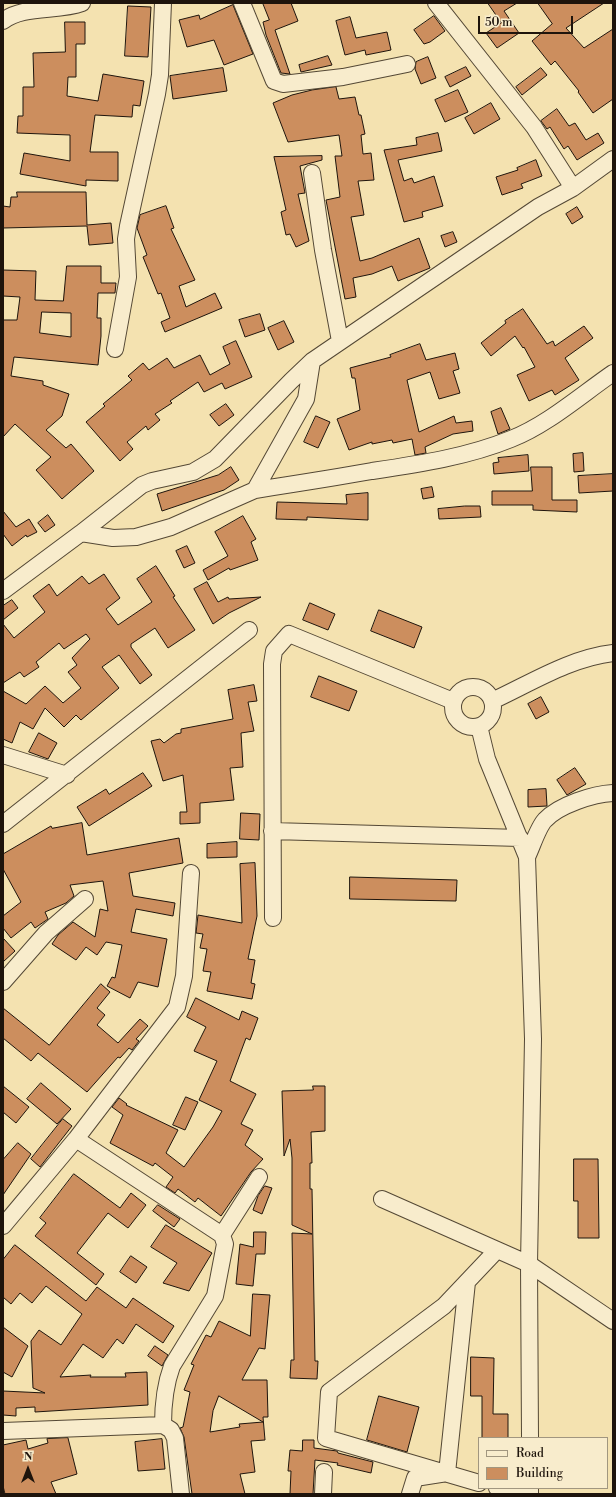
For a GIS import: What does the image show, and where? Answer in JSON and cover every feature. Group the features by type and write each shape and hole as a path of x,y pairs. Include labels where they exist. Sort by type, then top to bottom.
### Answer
{"street":[{"path":"3,21 9,17 33,11 73,6 82,3"},
{"path":"115,348 128,277 126,239 128,226 160,75 162,3"},
{"path":"242,3 274,81 283,84 342,77 407,64"},
{"path":"436,3 534,127 573,188"},
{"path":"3,591 142,485 152,481 193,472 215,460 291,380 312,361 538,207 573,188 613,158"},
{"path":"312,173 323,250 340,341"},
{"path":"255,490 306,399 312,361"},
{"path":"81,533 113,538 136,537 171,526 255,490 456,457 512,439 536,427 613,373"},
{"path":"3,824 67,775 248,630"},
{"path":"273,918 272,664 274,651 289,634 454,701"},
{"path":"492,701 575,661 597,655 613,653"},
{"path":"472,687 485,691 492,701 493,707 490,719 479,726 467,727 457,720 452,708 454,701 461,691 472,687"},
{"path":"479,726 487,758 527,857 533,1039 529,1264 530,1437"},
{"path":"3,755 67,775"},
{"path":"527,857 545,820 569,804 596,794 613,793"},
{"path":"272,831 520,838"},
{"path":"3,1226 76,1139 177,1007 184,976 191,873"},
{"path":"3,982 46,932 85,899"},
{"path":"76,1139 222,1235 225,1244 215,1296 172,1366 164,1395 163,1425"},
{"path":"222,1235 259,1177"},
{"path":"382,1199 529,1264 613,1321"},
{"path":"478,1483 326,1438 329,1392 444,1306 497,1250"},
{"path":"447,1473 467,1282"},
{"path":"3,1431 163,1425 171,1430 175,1438 181,1494"},
{"path":"323,1494 324,1472"},
{"path":"410,1494 415,1478 447,1473"},
{"path":"500,1489 518,1494"}],"building":[{"path":"263,3 291,3 298,21 275,30 290,74 281,73 266,35 263,22 269,20"},
{"path":"488,3 517,3 504,11 519,33 497,48 486,33 501,23"},
{"path":"538,3 604,3 566,28 584,48 613,29 613,99 593,113 578,92 579,91 555,61 551,65 532,41 552,24"},
{"path":"233,5 253,54 224,65 214,40 187,47 179,20 199,15 200,19"},
{"path":"128,6 151,7 148,57 125,56"},
{"path":"434,16 445,31 430,42 424,44 414,30"},
{"path":"350,17 356,38 387,32 391,50 366,55 365,50 345,55 336,21"},
{"path":"65,22 85,22 85,44 76,44 76,77 68,77 67,96 98,101 103,74 144,81 140,106 133,105 132,117 95,115 90,152 118,152 118,181 86,180 86,186 20,174 24,153 70,161 70,135 17,133 18,116 23,116 23,87 34,87 33,53 65,52"},
{"path":"328,56 332,65 301,72 299,65"},
{"path":"428,57 436,78 421,84 415,69 416,62"},
{"path":"466,67 471,76 450,87 445,77"},
{"path":"223,68 227,91 173,99 170,76"},
{"path":"541,68 547,75 522,95 516,87"},
{"path":"336,87 339,99 355,97 365,134 361,135 363,154 371,153 374,180 358,181 364,215 351,217 360,261 372,258 419,238 430,268 398,281 392,266 372,274 353,278 356,297 345,299 326,200 340,197 335,156 342,156 339,135 288,142 273,103 292,95 312,90"},
{"path":"458,90 468,112 445,122 435,100"},
{"path":"491,103 500,119 474,134 465,118"},
{"path":"557,109 569,126 575,123 586,140 598,133 604,143 577,160 568,146 564,149 550,127 547,129 541,121"},
{"path":"438,133 442,151 398,160 404,181 412,178 414,183 434,176 443,206 422,212 423,217 404,222 384,150 417,145 416,138"},
{"path":"322,156 322,160 300,166 305,193 298,194 309,241 296,247 290,234 286,235 281,212 286,210 274,157"},
{"path":"536,160 542,176 521,184 523,188 502,195 496,177 518,170 517,168"},
{"path":"17,192 86,192 87,225 111,223 113,243 89,245 87,226 3,228 3,206 10,207 11,197 17,197"},
{"path":"166,206 174,228 171,229 195,280 179,286 186,307 215,293 222,308 165,332 161,322 170,318 161,293 158,294 143,257 147,255 137,228 140,215"},
{"path":"577,207 583,217 572,224 566,214"},
{"path":"453,232 457,242 445,247 441,236"},
{"path":"67,266 101,266 101,283 116,283 115,293 98,293 97,318 101,318 101,336 98,365 14,357 11,376 43,381 43,385 69,394 62,416 46,430 66,448 71,444 94,471 62,499 36,470 51,457 15,424 3,437 3,320 17,320 20,297 3,296 3,270 36,271 35,300 63,301","holes":["42,312 71,313 71,337 40,333"]},
{"path":"523,309 547,344 553,341 555,346 584,326 593,338 565,358 579,380 555,395 552,390 529,401 517,375 535,367 524,347 523,348 515,336 491,356 481,343 506,323 505,321"},
{"path":"260,314 265,330 245,337 239,320"},
{"path":"284,321 294,342 278,350 268,328"},
{"path":"236,341 252,377 225,389 222,383 204,392 198,382 170,401 172,403 155,414 160,420 148,430 146,426 127,442 133,449 120,461 86,422 105,406 103,404 132,380 128,376 143,363 149,370 167,358 174,368 200,355 210,375 230,364 223,347"},
{"path":"420,344 426,360 455,353 459,369 453,371 460,393 439,399 430,372 407,380 419,432 454,416 456,423 472,421 473,431 453,434 425,447 426,453 415,455 412,439 393,443 392,440 372,444 372,442 349,450 337,419 360,410 355,378 352,378 350,368 391,357 390,355"},
{"path":"226,404 234,415 219,426 210,415"},
{"path":"501,408 510,429 498,434 491,412"},
{"path":"316,416 330,422 318,448 304,442"},
{"path":"583,453 584,471 574,472 573,454"},
{"path":"528,455 529,471 494,474 493,463 499,462 498,458"},
{"path":"231,467 239,480 224,490 162,511 157,494 218,475"},
{"path":"531,467 552,467 552,500 577,500 577,512 533,510 533,505 492,505 492,491 532,491"},
{"path":"613,474 613,491 579,493 578,476"},
{"path":"432,487 434,497 423,499 421,489"},
{"path":"368,493 368,520 307,517 307,520 276,519 277,502 347,504 346,495"},
{"path":"480,506 481,517 439,519 438,509"},
{"path":"3,511 16,527 29,519 37,532 27,537 26,535 12,546 3,534"},
{"path":"48,515 55,525 45,532 38,523"},
{"path":"243,516 256,539 251,542 258,560 230,570 229,568 208,580 203,570 228,556 215,532"},
{"path":"187,546 195,563 184,568 176,551"},
{"path":"156,566 175,596 173,597 195,630 168,648 155,628 131,644 131,647 152,675 140,684 119,655 102,667 119,688 81,720 76,715 64,727 45,708 33,729 20,722 12,743 3,739 3,691 26,704 45,686 63,703 81,688 68,672 77,665 72,658 90,639 86,634 64,649 59,643 36,662 39,667 24,677 20,672 3,683 3,624 14,638 45,612 33,596 49,584 57,596 82,576 89,584 104,574 120,598 106,609 118,625 152,602 137,579"},
{"path":"207,582 218,602 228,597 229,599 261,597 229,613 213,624 194,589"},
{"path":"12,600 18,608 3,620 3,606"},
{"path":"310,603 335,614 328,630 303,620"},
{"path":"379,610 422,627 414,648 371,631"},
{"path":"319,676 357,691 349,711 311,697"},
{"path":"254,685 257,701 248,702 254,731 241,733 243,767 230,768 234,800 200,803 200,823 180,824 180,812 187,812 183,775 163,781 151,741 160,739 164,743 176,734 181,733 181,729 233,719 228,690"},
{"path":"541,697 549,712 536,719 528,704"},
{"path":"39,733 57,743 48,759 29,752"},
{"path":"575,768 586,784 567,795 557,780"},
{"path":"143,773 152,786 89,826 77,807 106,789 109,794"},
{"path":"546,789 547,806 528,807 528,790"},
{"path":"241,813 260,814 259,840 240,839"},
{"path":"82,823 87,855 179,838 183,863 129,873 133,896 175,903 173,916 136,909 131,932 167,939 158,987 138,982 130,998 107,986 112,977 115,978 122,945 106,942 97,955 86,947 76,960 52,944 58,935 73,922 95,937 100,909 108,911 103,881 70,885 74,896 66,903 45,912 48,919 35,928 31,922 11,938 3,928 3,916 21,902 3,869 3,854 51,826 52,828"},
{"path":"237,842 237,857 207,858 207,844"},
{"path":"255,863 257,916 248,959 255,960 251,983 255,984 252,999 207,991 211,972 203,971 207,949 200,948 203,934 196,933 198,915 242,923 240,864"},
{"path":"350,877 457,880 456,901 350,899"},
{"path":"3,938 15,951 3,962"},
{"path":"101,984 110,992 97,1008 105,1015 97,1025 118,1043 140,1019 148,1026 136,1039 139,1041 132,1050 129,1048 120,1058 118,1057 87,1092 38,1053 31,1061 3,1038 3,1008 49,1045"},
{"path":"196,998 239,1020 242,1011 258,1018 250,1040 246,1038 230,1081 256,1094 241,1124 253,1130 245,1145 263,1159 251,1172 221,1216 198,1198 195,1202 178,1189 175,1193 166,1187 173,1177 155,1163 153,1166 110,1143 123,1115 112,1107 119,1098 127,1104 126,1105 178,1130 166,1153 184,1167 213,1127 222,1111 199,1100 217,1061 194,1051 206,1027 187,1017"},
{"path":"41,1083 71,1109 57,1124 27,1099"},
{"path":"3,1086 29,1107 16,1123 3,1112"},
{"path":"313,1086 325,1086 325,1131 311,1132 312,1163 310,1163 310,1189 312,1189 315,1361 318,1361 317,1379 290,1378 291,1360 294,1360 292,1233 312,1234 292,1225 292,1158 290,1139 284,1156 282,1091 313,1090"},
{"path":"186,1097 198,1102 185,1130 173,1125"},
{"path":"63,1119 72,1126 40,1167 31,1159"},
{"path":"18,1143 31,1154 3,1195 3,1160"},
{"path":"574,1159 598,1159 599,1238 578,1238 578,1201 574,1201"},
{"path":"74,1174 120,1208 131,1193 146,1205 128,1228 108,1213 77,1253 104,1274 96,1285 35,1236 46,1223 40,1218"},
{"path":"265,1186 272,1188 262,1214 253,1210 258,1196"},
{"path":"158,1205 180,1219 174,1227 153,1211"},
{"path":"166,1225 212,1253 189,1291 163,1283 177,1263 151,1247"},
{"path":"254,1232 266,1232 265,1254 256,1254 253,1286 236,1284 240,1244 253,1247"},
{"path":"15,1245 86,1301 97,1287 126,1308 133,1298 174,1326 163,1343 136,1324 123,1344 117,1339 103,1358 83,1344 60,1377 91,1375 90,1377 126,1377 125,1373 147,1372 148,1405 35,1412 35,1407 16,1408 16,1416 3,1415 3,1391 45,1393 33,1388 31,1341 39,1330 61,1345 82,1314 46,1286 32,1303 20,1293 11,1304 3,1297 3,1260"},
{"path":"131,1256 147,1267 136,1283 120,1272"},
{"path":"253,1294 270,1295 265,1349 259,1348 242,1380 267,1380 268,1417 263,1417 265,1440 251,1441 255,1472 240,1474 245,1494 192,1494 184,1437 180,1428 183,1427 190,1392 184,1390 194,1365 191,1364 206,1335 211,1337 219,1321 250,1336","holes":["219,1396 263,1422 239,1424 240,1427 210,1432 213,1411"]},
{"path":"3,1327 28,1346 12,1377 3,1372"},
{"path":"155,1346 168,1355 162,1366 148,1356"},
{"path":"471,1357 494,1358 493,1414 508,1414 508,1437 482,1437 482,1396 471,1396"},
{"path":"379,1396 419,1407 407,1452 367,1440"},
{"path":"68,1438 77,1474 51,1482 56,1494 5,1494 3,1486 3,1445 26,1440 28,1449 48,1443 47,1439"},
{"path":"162,1439 165,1469 138,1471 135,1442"},
{"path":"303,1440 314,1440 314,1448 337,1451 338,1453 373,1462 371,1473 337,1465 338,1463 315,1460 313,1494 290,1494 291,1471 288,1471 290,1450 302,1451"}]}
